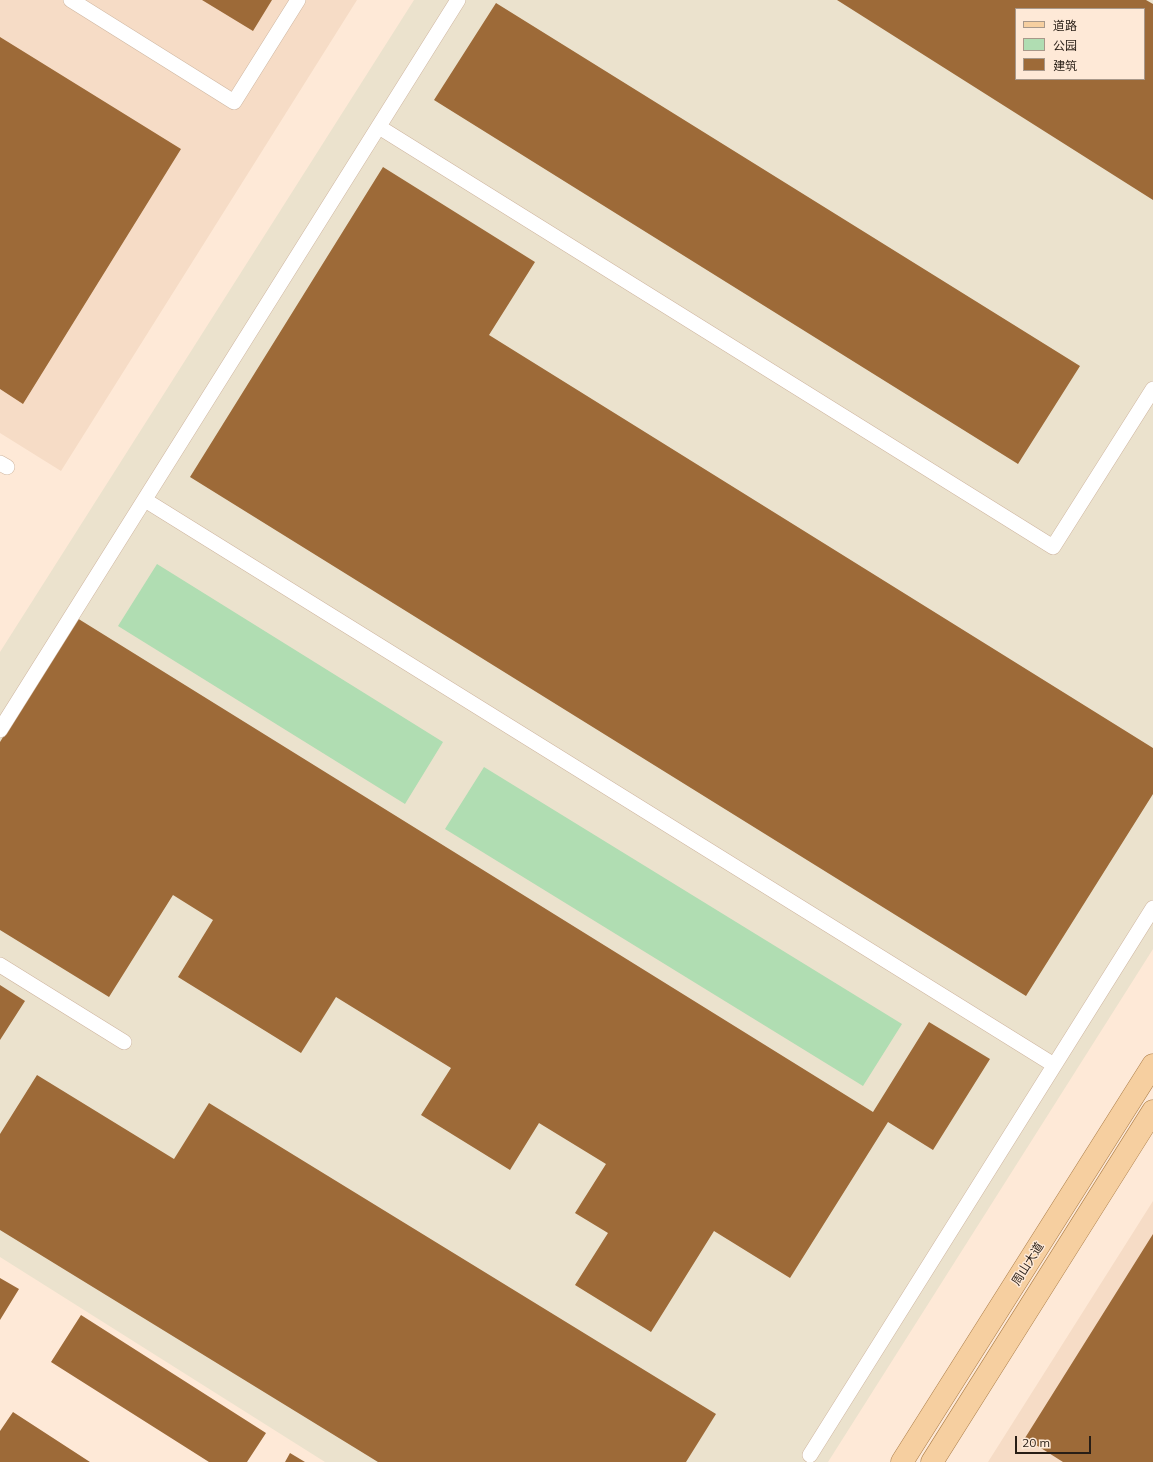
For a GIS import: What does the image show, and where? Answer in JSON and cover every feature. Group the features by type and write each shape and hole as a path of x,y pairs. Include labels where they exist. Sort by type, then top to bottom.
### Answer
{"main road":[{"name":"周山大道","path":"902,1462 1153,1065"},
{"name":"周山大道","path":"932,1462 1153,1111"}],"lane":[{"path":"71,0 234,102 298,0"},
{"path":"0,730 458,0"},
{"path":"379,127 1053,548 1153,389"},
{"path":"145,500 1054,1065"},
{"path":"810,1455 1153,908"},
{"path":"0,965 124,1042"}],"shaded area":[{"path":"0,0 357,0 61,471 0,433"},
{"path":"414,0 1153,0 1153,949 828,1462 325,1462 0,1257 0,652"},
{"path":"1153,1201 1153,1462 988,1462"}],"green space":[{"path":"157,564 443,742 405,804 118,626"},
{"path":"484,767 902,1024 863,1086 445,829"}],"building":[{"path":"202,0 272,0 253,31"},
{"path":"837,0 1146,0 1153,4 1153,200"},
{"path":"496,3 1080,366 1018,464 434,100"},
{"path":"0,37 181,149 23,404 0,389"},
{"path":"383,167 535,262 489,335 1153,748 1153,794 1026,996 190,477"},
{"path":"77,618 873,1112 929,1022 990,1059 933,1150 888,1122 790,1278 714,1231 651,1332 575,1285 608,1233 575,1213 606,1164 539,1123 510,1170 421,1115 451,1068 336,997 301,1053 178,977 213,920 173,895 109,997 0,930 0,742"},
{"path":"0,985 25,1001 0,1040"},
{"path":"37,1075 174,1159 209,1103 716,1414 686,1462 378,1462 0,1230 0,1134"},
{"path":"1153,1234 1153,1462 1063,1462 1025,1438"},
{"path":"0,1278 19,1289 0,1320"},
{"path":"81,1315 266,1433 247,1462 209,1462 51,1362"},
{"path":"13,1412 90,1462 0,1462 0,1431"},
{"path":"290,1453 305,1462 285,1462"}]}
